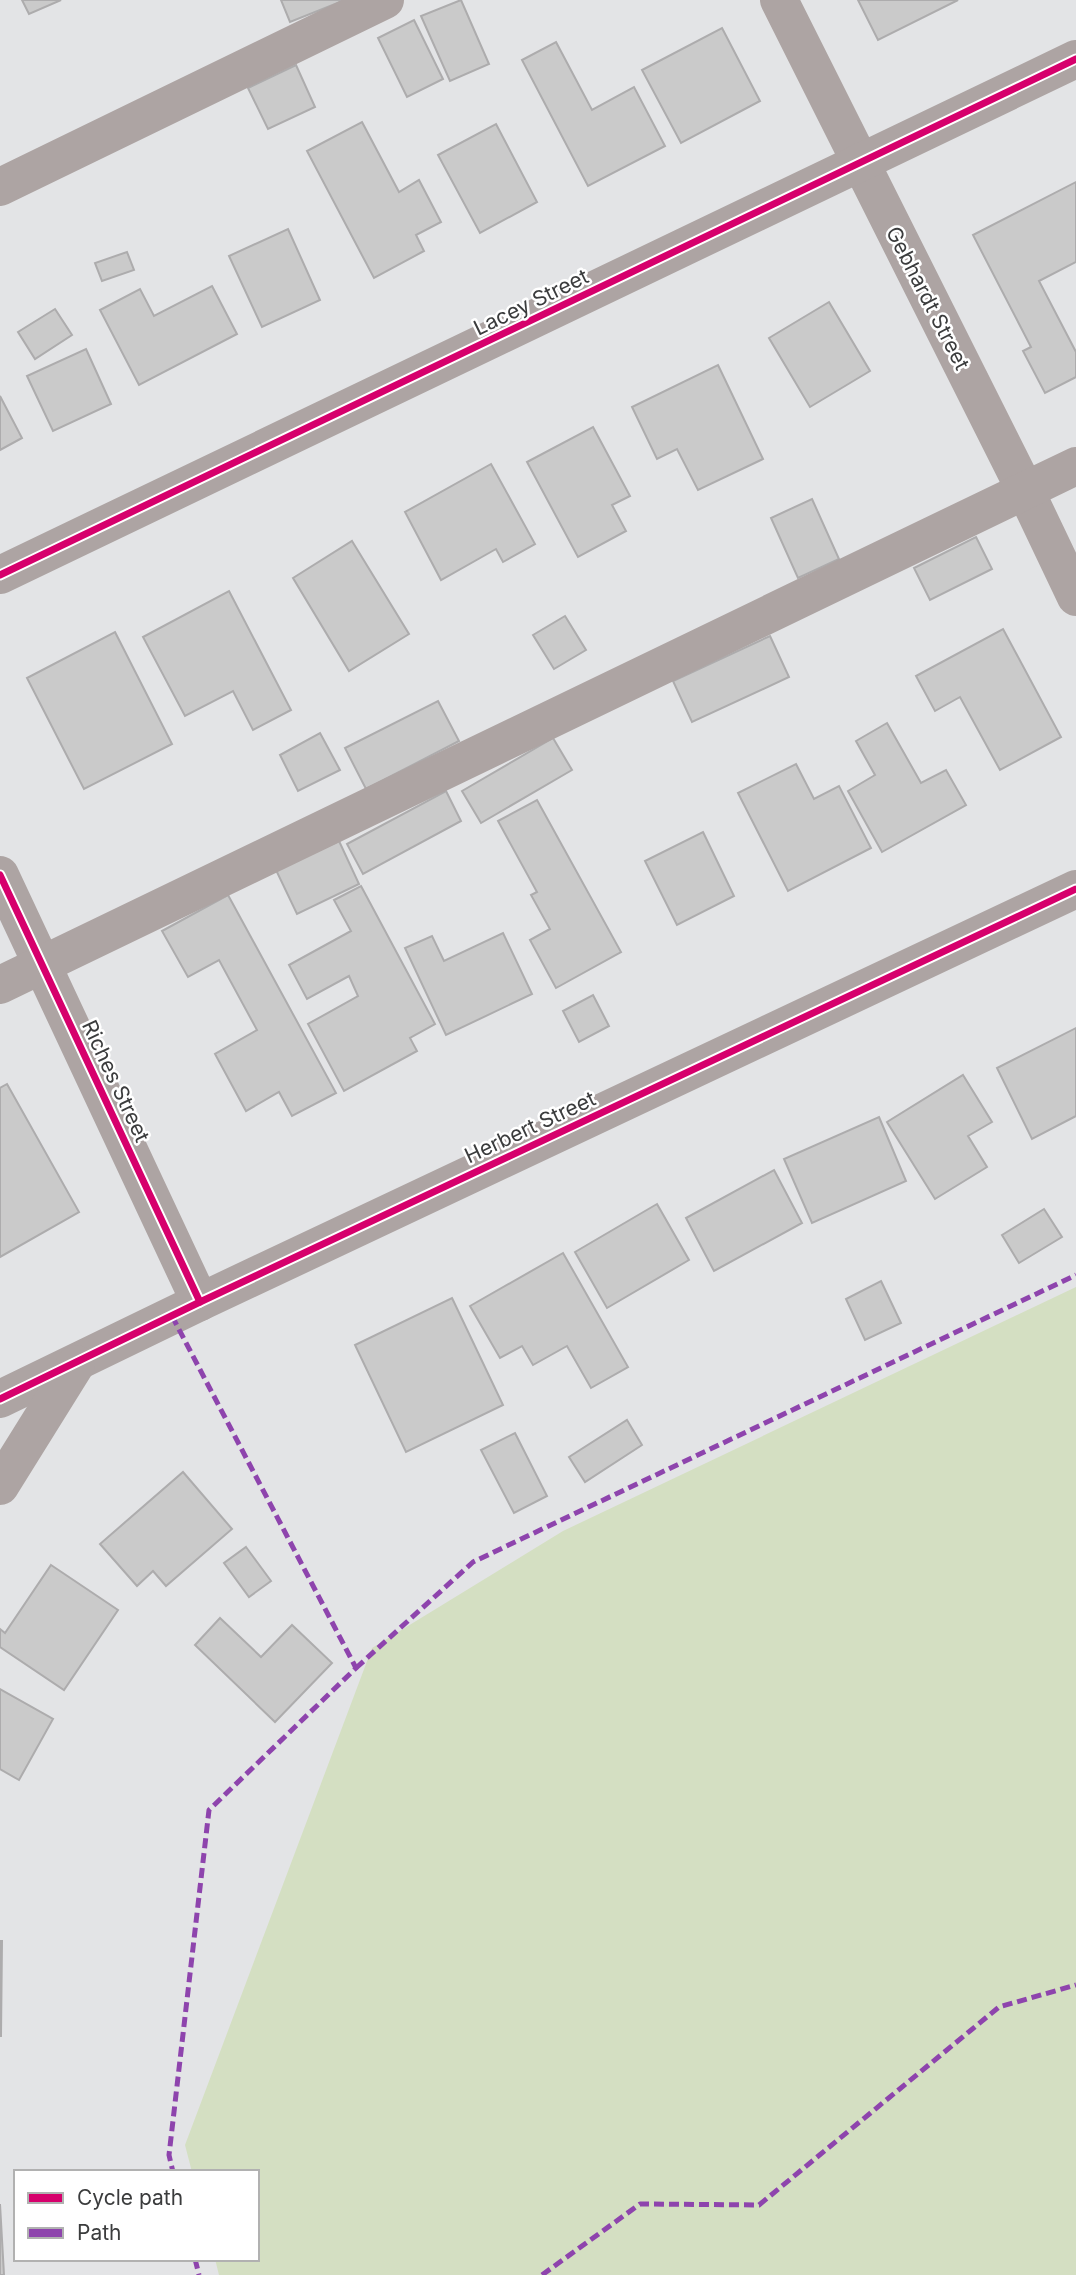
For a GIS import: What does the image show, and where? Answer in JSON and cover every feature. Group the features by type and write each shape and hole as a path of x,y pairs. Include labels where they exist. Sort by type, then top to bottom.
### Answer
{"street":[{"path":"0,187 384,0"},
{"name":"Gebhardt Street","path":"779,0 1026,490 1076,597"},
{"name":"Lacey Street","path":"0,575 1076,60"},
{"path":"0,985 1076,466"},
{"name":"Riches Street","path":"0,876 200,1302"},
{"name":"Herbert Street","path":"0,1399 1076,889"},
{"path":"0,1486 76,1364"}],"green space":[{"path":"1076,1287 1076,2275 219,2275 216,2261 259,2261 259,2170 191,2170 185,2145 372,1648 563,1531"}],"building":[{"path":"22,0 61,0 29,14"},
{"path":"281,0 345,0 290,22"},
{"path":"461,0 489,64 450,81 421,16"},
{"path":"858,0 958,0 878,40"},
{"path":"414,20 443,79 407,97 378,38"},
{"path":"722,28 760,101 681,143 642,70"},
{"path":"556,42 592,110 634,87 665,146 588,186 522,60"},
{"path":"296,65 315,107 268,129 248,88"},
{"path":"362,122 399,192 419,180 441,222 416,235 424,251 374,278 307,151"},
{"path":"496,124 537,202 480,233 438,155"},
{"path":"1076,182 1076,262 1039,281 1076,352 1076,377 1045,393 1023,351 1031,347 973,235"},
{"path":"288,229 320,300 262,327 229,256"},
{"path":"127,252 134,270 102,281 95,263"},
{"path":"212,286 237,334 139,385 100,310 140,289 154,316"},
{"path":"829,302 870,371 810,407 769,338"},
{"path":"55,309 72,335 35,359 18,332"},
{"path":"86,349 111,404 53,431 27,376"},
{"path":"718,365 763,459 698,490 677,449 657,459 632,407"},
{"path":"0,396 22,438 0,450"},
{"path":"593,427 630,496 612,505 626,531 578,557 527,462"},
{"path":"491,464 535,544 503,562 496,549 441,580 405,512"},
{"path":"812,499 839,559 798,578 771,518"},
{"path":"976,537 992,569 930,600 914,568"},
{"path":"352,541 409,634 349,671 293,578"},
{"path":"229,591 291,710 253,730 233,691 185,716 143,637"},
{"path":"565,616 586,650 554,669 533,635"},
{"path":"1003,629 1061,737 1000,770 960,697 935,711 916,676"},
{"path":"115,632 172,744 84,789 27,678"},
{"path":"770,636 789,677 692,722 673,681"},
{"path":"438,701 459,741 366,789 345,748"},
{"path":"887,723 921,783 946,770 966,805 882,852 848,791 875,775 856,741"},
{"path":"320,733 340,770 298,791 280,755"},
{"path":"553,738 572,770 481,823 462,791"},
{"path":"796,764 814,799 839,786 871,848 788,891 738,793"},
{"path":"446,791 461,821 363,874 347,844"},
{"path":"537,800 621,952 556,988 530,940 550,929 531,895 537,892 498,821"},
{"path":"703,832 734,896 677,925 645,861"},
{"path":"339,841 359,884 297,914 276,870"},
{"path":"361,886 435,1024 410,1038 417,1051 344,1091 308,1024 358,996 349,976 307,999 289,965 351,931 334,900"},
{"path":"228,895 336,1093 292,1116 279,1092 246,1111 215,1054 257,1030 219,960 188,977 162,931"},
{"path":"503,933 532,994 446,1035 405,948 432,936 444,961"},
{"path":"593,995 609,1026 579,1042 563,1011"},
{"path":"1076,1028 1076,1116 1032,1139 997,1068"},
{"path":"963,1075 992,1122 968,1136 987,1167 935,1199 887,1122"},
{"path":"7,1084 79,1212 0,1257 0,1088"},
{"path":"879,1117 906,1181 812,1223 784,1159"},
{"path":"774,1170 802,1223 714,1271 686,1218"},
{"path":"657,1204 689,1260 607,1308 575,1252"},
{"path":"1044,1209 1062,1237 1019,1263 1002,1235"},
{"path":"563,1253 628,1367 591,1388 567,1346 533,1365 522,1346 500,1358 470,1306"},
{"path":"881,1281 901,1323 865,1340 846,1299"},
{"path":"452,1298 503,1405 406,1452 355,1345"},
{"path":"627,1420 642,1445 585,1482 569,1457"},
{"path":"515,1433 547,1496 514,1513 481,1450"},
{"path":"183,1472 232,1529 166,1586 153,1571 137,1586 100,1544"},
{"path":"246,1547 271,1581 249,1597 224,1563"},
{"path":"51,1565 118,1610 64,1690 0,1647 0,1629 5,1633"},
{"path":"220,1618 261,1657 292,1625 332,1663 275,1722 195,1645"},
{"path":"0,1689 53,1719 19,1780 0,1769"},
{"path":"2,1941 1,2036 0,2036"},
{"path":"0,2204 4,2275 0,2275"}],"marked path":[{"path":"356,1668 473,1562 1076,1275"},
{"path":"172,1316 356,1668 209,1810 169,2155 173,2170"},
{"path":"542,2275 640,2204 759,2205 999,2007 1076,1985"},
{"path":"196,2261 199,2275"}],"cycle path":[{"path":"0,575 1076,59"},
{"path":"0,875 200,1302"},
{"path":"0,1399 1076,889"}]}
